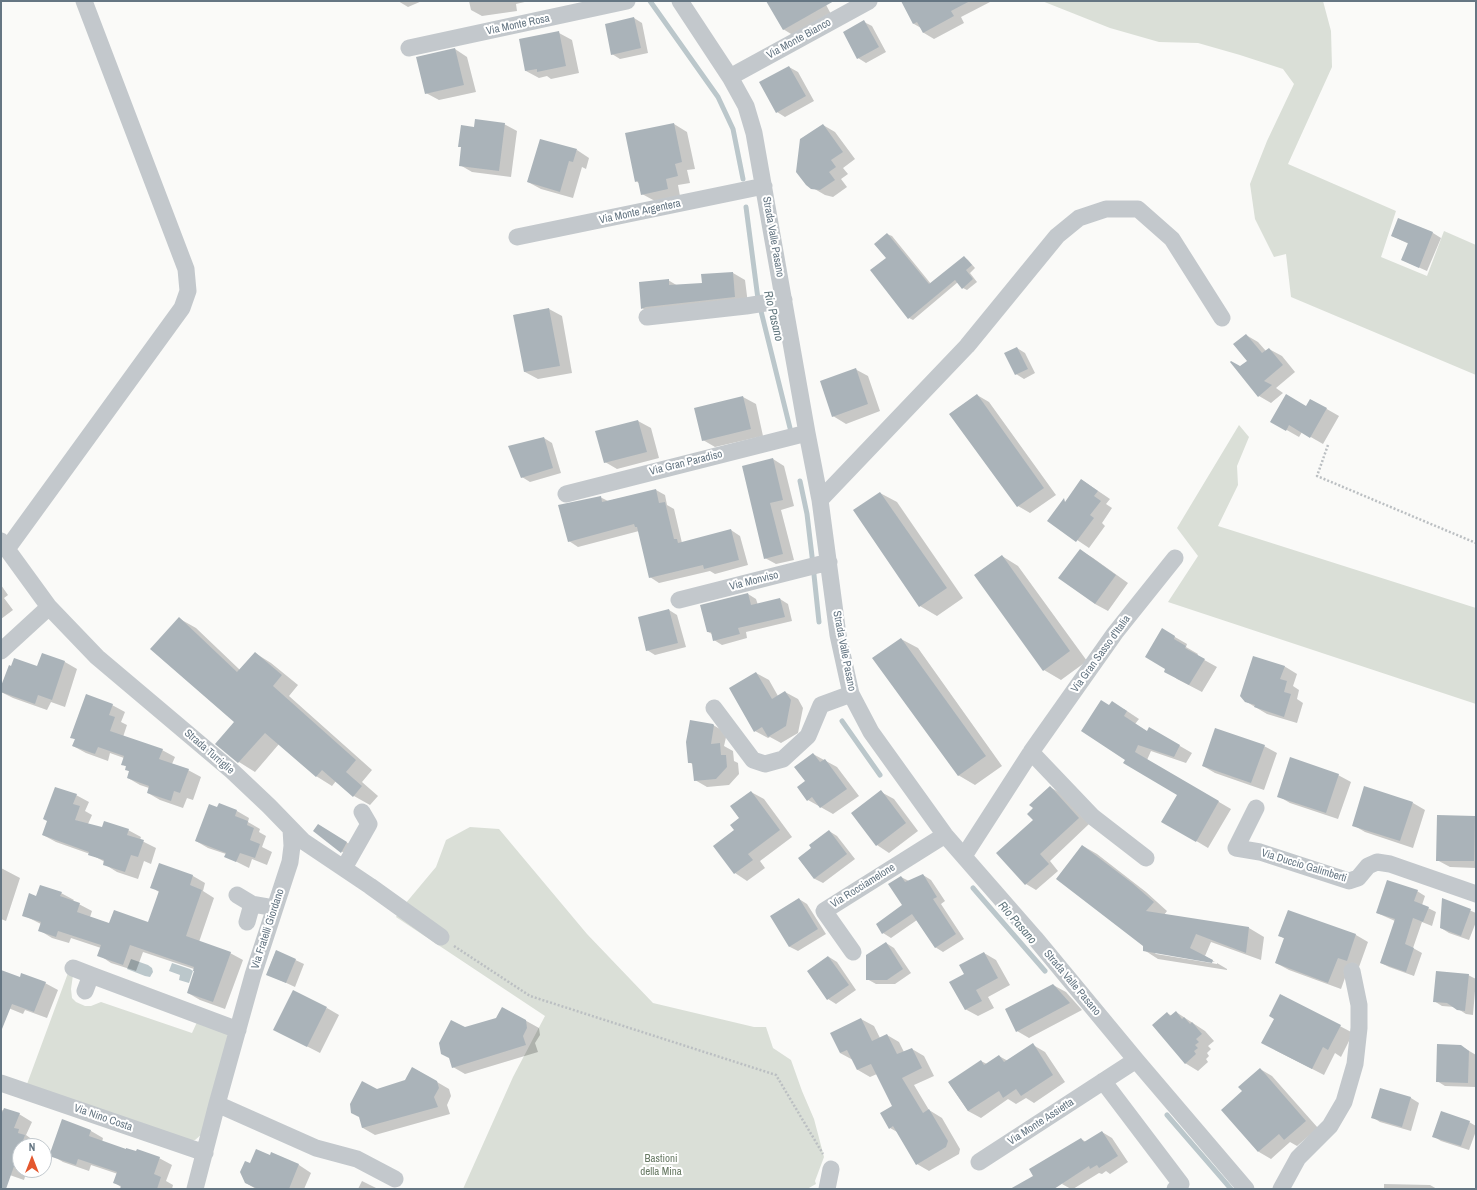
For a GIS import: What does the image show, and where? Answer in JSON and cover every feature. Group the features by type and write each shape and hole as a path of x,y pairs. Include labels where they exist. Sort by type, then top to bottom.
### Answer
{"street":[{"path":"4,545 182,308 188,291 186,269 84,1"},
{"name":"Via Monte Rosa","path":"409,48 627,1"},
{"name":"Strada Valle Pasano","path":"680,1 730,76 746,106 754,133 820,500 819,565 838,635 851,694 872,732 945,834 1035,938 1246,1189"},
{"name":"Via Monte Bianco","path":"730,76 869,1"},
{"name":"Via Monte Argentera","path":"517,237 764,186"},
{"path":"820,500 967,346 1057,236 1079,218 1106,209 1138,209 1172,239 1222,318"},
{"path":"647,318 784,300"},
{"name":"Via Gran Paradiso","path":"566,494 807,433"},
{"name":"Strada Turriglie","path":"4,545 49,607 97,656 232,771 303,841 344,868 441,937"},
{"name":"Via Gran Sasso d'Italia","path":"964,856 1031,752 1115,633 1175,558"},
{"name":"Via Monviso","path":"679,600 819,565"},
{"path":"1,651 49,607"},
{"path":"714,708 753,760 765,764 783,759 808,736 821,705 851,694"},
{"path":"1031,752 1093,817 1146,858"},
{"name":"Via Duccio Galimberti","path":"1256,808 1236,848 1260,852 1349,881 1358,878 1368,866 1377,862 1390,864 1476,894"},
{"path":"344,868 370,824 362,812"},
{"name":"Via Fratelli Giordano","path":"195,1189 253,975 290,862 292,846 291,829"},
{"name":"Via Rocciamelone","path":"853,952 824,911 945,834"},
{"path":"237,895 252,904 275,908"},
{"path":"247,922 252,904"},
{"path":"73,968 238,1030"},
{"path":"1281,1189 1298,1158 1330,1126 1344,1102 1355,1064 1359,1028 1359,1005 1352,971"},
{"path":"85,991 91,975"},
{"name":"Via Monte Assietta","path":"979,1162 1136,1060"},
{"path":"1104,1081 1181,1184 1175,1189"},
{"name":"Via Nino Costa","path":"1,1083 205,1153"},
{"path":"217,1104 316,1148 357,1159 395,1179"},
{"path":"827,1189 831,1169"}],"path":[{"path":"1328,445 1317,476 1476,543"},
{"path":"441,937 530,996 776,1076 831,1169"}],"green space":[{"path":"1042,1 1323,1 1331,31 1332,67 1288,164 1396,211 1381,257 1427,276 1444,231 1476,245 1476,375 1291,297 1286,254 1274,257 1255,219 1250,184 1267,141 1294,84 1283,69 1198,43 1159,42 1110,28"},
{"path":"1239,425 1249,437 1237,466 1238,485 1218,526 1476,608 1476,704 1168,602 1198,556 1177,528"},
{"name":"Bastioni della Mina","path":"470,827 499,829 587,934 653,1003 754,1027 766,1027 773,1048 791,1060 814,1119 824,1157 815,1181 816,1184 807,1189 463,1189 513,1077 545,1016 396,917 400,910 436,867 446,840"},
{"path":"68,973 73,975 71,989 72,998 76,1002 85,1006 91,1006 101,1002 192,1033 198,1020 229,1031 202,1134 195,1140 188,1140 27,1084"}],"shaded area":[{"path":"131,959 152,968 153,972 150,977 127,969"},
{"path":"172,963 193,971 189,983 179,980 180,975 169,971"}],"building":[{"path":"766,1 834,1 783,30"},
{"path":"901,1 970,1 951,11 954,16 923,33 917,22 913,24"},
{"path":"634,17 641,48 611,55 605,24"},
{"path":"864,20 879,47 857,59 843,32"},
{"path":"559,31 566,66 537,72 537,69 525,71 519,39"},
{"path":"455,48 464,85 425,94 416,57"},
{"path":"789,66 806,96 776,113 759,82"},
{"path":"475,119 505,123 499,171 459,166 461,147 458,147 461,125 474,127"},
{"path":"674,123 682,162 675,164 678,176 666,179 668,189 641,195 638,181 635,182 625,133"},
{"path":"823,124 843,152 831,160 836,167 829,172 835,180 820,190 811,189 796,172 800,139"},
{"path":"540,139 577,149 573,162 569,161 560,192 527,182"},
{"path":"1398,218 1433,232 1419,268 1401,260 1408,243 1391,236"},
{"path":"887,233 929,284 964,256 972,265 966,270 973,279 962,289 955,280 908,319 870,270 886,258 874,244"},
{"path":"733,272 735,297 646,307 641,309 639,282 669,279 669,285 702,283 701,274"},
{"path":"549,308 560,366 524,372 513,315"},
{"path":"1246,334 1262,353 1269,348 1283,365 1264,381 1272,385 1258,397 1230,362 1231,361 1240,366 1247,361 1233,344"},
{"path":"1017,347 1028,369 1015,375 1004,353"},
{"path":"856,368 868,404 832,417 820,381"},
{"path":"977,394 1044,488 1017,507 949,414"},
{"path":"1286,394 1306,406 1310,399 1327,408 1310,438 1289,425 1286,431 1270,422"},
{"path":"743,396 751,429 702,441 694,408"},
{"path":"638,420 647,452 604,463 595,431"},
{"path":"544,437 553,468 521,478 508,446"},
{"path":"773,458 783,500 770,503 783,554 764,559 742,466"},
{"path":"1081,479 1098,491 1094,496 1101,501 1090,515 1094,518 1076,542 1047,521 1064,498 1065,502"},
{"path":"656,489 659,503 665,502 674,539 677,539 678,543 731,529 739,560 704,569 703,565 649,578 637,527 635,527 634,524 568,542 558,505 601,496 602,502"},
{"path":"880,492 947,588 919,607 853,510"},
{"path":"1080,549 1116,575 1095,604 1058,578"},
{"path":"1002,555 1070,651 1043,671 974,575"},
{"path":"748,593 751,605 780,598 785,617 738,628 740,634 713,641 711,632 707,632 700,605"},
{"path":"669,609 678,643 646,651 638,617"},
{"path":"179,617 237,672 255,652 282,675 273,686 356,760 346,772 362,786 353,797 322,770 316,777 265,733 238,763 215,744 234,722 150,649"},
{"path":"1162,628 1175,636 1174,639 1186,646 1185,648 1205,659 1189,685 1164,672 1165,669 1145,657"},
{"path":"901,638 986,756 958,776 872,658"},
{"path":"42,653 65,661 52,700 38,695 35,704 1,692 1,686 9,665 11,666 14,658 37,666"},
{"path":"1253,656 1285,666 1280,679 1287,681 1284,692 1291,694 1284,717 1254,707 1255,705 1245,702 1240,696"},
{"path":"756,672 772,699 785,691 791,700 786,726 768,737 762,727 754,732 729,688"},
{"path":"86,694 113,704 109,715 115,717 110,731 163,749 159,759 189,769 180,793 174,791 171,801 147,793 149,786 127,778 129,771 125,770 126,766 121,765 124,756 98,747 95,754 72,746 75,739 70,738"},
{"path":"1101,700 1109,705 1112,701 1127,711 1124,716 1147,731 1149,727 1180,745 1174,757 1138,745 1135,752 1219,801 1196,842 1161,822 1177,795 1123,763 1125,760 1081,731"},
{"path":"690,720 714,725 711,744 720,743 721,755 726,755 727,767 716,779 694,781 692,763 688,763 686,742"},
{"path":"1215,728 1265,745 1251,783 1202,766"},
{"path":"813,753 820,762 825,759 847,789 820,808 812,797 807,801 797,787 805,781 794,767"},
{"path":"1290,757 1339,774 1326,813 1277,797"},
{"path":"1050,786 1079,818 1040,854 1049,864 1025,885 996,853 1033,820 1027,814 1033,808 1029,805"},
{"path":"1364,786 1413,802 1400,841 1352,826"},
{"path":"55,787 77,794 73,804 80,806 75,820 102,827 104,821 129,829 127,835 144,840 138,857 131,855 125,872 103,865 104,860 88,855 89,852 42,835 47,821 43,819"},
{"path":"881,790 906,823 876,846 851,813"},
{"path":"751,791 780,830 748,854 753,860 734,874 713,846 734,830 730,825 739,818 730,806"},
{"path":"219,803 237,810 235,816 248,821 247,825 254,828 250,840 260,844 255,858 240,853 236,862 224,857 226,853 195,841 209,804 217,807"},
{"path":"1437,815 1475,816 1474,861 1436,861"},
{"path":"318,824 347,842 341,853 313,831"},
{"path":"829,830 847,854 814,879 798,858 811,848 809,845"},
{"path":"1082,845 1132,883 1154,902 1146,911 1249,927 1246,953 1196,934 1190,948 1213,960 1212,963 1143,951 1143,946 1056,879"},
{"path":"159,863 193,875 190,885 202,890 186,936 231,952 213,1002 187,993 194,967 130,945 123,965 97,956 101,945 58,931 56,937 38,931 41,922 22,916 29,893 36,896 40,885 62,892 60,896 80,903 77,912 109,923 114,910 148,922 159,891 150,888"},
{"path":"923,874 937,897 933,899 956,934 935,948 912,914 882,934 876,924 902,905 888,884 901,876 905,882"},
{"path":"1387,880 1418,890 1414,901 1429,907 1423,922 1413,918 1405,944 1414,948 1406,972 1380,963 1395,919 1376,913"},
{"path":"799,898 818,929 789,947 770,916"},
{"path":"1442,898 1471,909 1461,936 1440,928"},
{"path":"1288,910 1356,934 1347,961 1338,958 1328,983 1275,963 1284,938 1278,936"},
{"path":"886,942 903,969 887,980 866,980 866,955"},
{"path":"276,950 296,959 286,983 266,975"},
{"path":"984,952 998,978 976,990 982,1001 965,1010 949,982 964,974 959,965"},
{"path":"828,956 849,985 827,1000 807,971"},
{"path":"1,970 20,977 21,973 46,982 34,1012 12,1004 2,1029 1,1029"},
{"path":"1436,971 1469,974 1465,1011 1457,1010 1447,1003 1433,1002"},
{"path":"1053,984 1070,1003 1016,1032 1005,1009"},
{"path":"293,990 327,1007 307,1047 273,1030"},
{"path":"1280,994 1341,1025 1328,1050 1323,1047 1312,1069 1261,1043 1274,1019 1269,1016"},
{"path":"502,1007 526,1020 527,1028 523,1036 526,1045 452,1068 449,1058 441,1054 439,1043 451,1020 465,1027 496,1018"},
{"path":"1176,1011 1182,1019 1184,1017 1190,1024 1192,1022 1202,1034 1196,1039 1199,1042 1195,1045 1198,1048 1194,1051 1196,1054 1185,1064 1152,1025 1167,1012 1170,1016"},
{"path":"861,1018 872,1041 887,1034 897,1054 912,1048 922,1068 902,1078 923,1113 929,1109 948,1141 946,1147 916,1165 893,1126 889,1129 880,1113 892,1106 871,1064 857,1070 847,1050 840,1053 830,1033"},
{"path":"1033,1043 1053,1075 1021,1096 1016,1089 1003,1098 999,1091 968,1111 948,1082 981,1060 984,1065 999,1055 1004,1062"},
{"path":"1437,1044 1461,1045 1469,1051 1468,1083 1436,1082"},
{"path":"412,1067 437,1081 439,1088 434,1097 438,1107 362,1128 359,1117 351,1113 350,1104 362,1081 377,1089 405,1080"},
{"path":"1260,1068 1306,1121 1284,1140 1279,1134 1258,1152 1221,1110 1242,1091 1238,1087"},
{"path":"1380,1088 1411,1097 1402,1127 1371,1118"},
{"path":"4,1108 20,1113 14,1128 19,1129 18,1133 25,1135 24,1138 12,1138 12,1172 6,1189 1,1189 1,1115"},
{"path":"1441,1111 1470,1121 1461,1146 1432,1137"},
{"path":"62,1119 91,1130 89,1136 126,1149 136,1151 137,1149 160,1157 154,1174 161,1177 157,1189 120,1189 121,1186 113,1183 117,1172 78,1159 76,1165 52,1157 52,1147"},
{"path":"1102,1131 1118,1156 1099,1168 1097,1165 1090,1169 1089,1166 1054,1189 1010,1189 1033,1176 1029,1169 1081,1138 1084,1142"},
{"path":"256,1149 270,1155 271,1152 299,1164 289,1189 258,1189 245,1183 240,1172 245,1161 250,1163"}],"waterway":[{"name":"Rio Pasano","path":"650,1 718,97 733,129 743,179"},
{"name":"Rio Pasano","path":"746,207 758,299 790,428"},
{"name":"Rio Pasano","path":"800,481 807,514 819,622"},
{"name":"Rio Pasano","path":"842,721 880,775"},
{"name":"Rio Pasano","path":"973,888 1045,971"},
{"name":"Rio Pasano","path":"1167,1115 1231,1189"}]}
